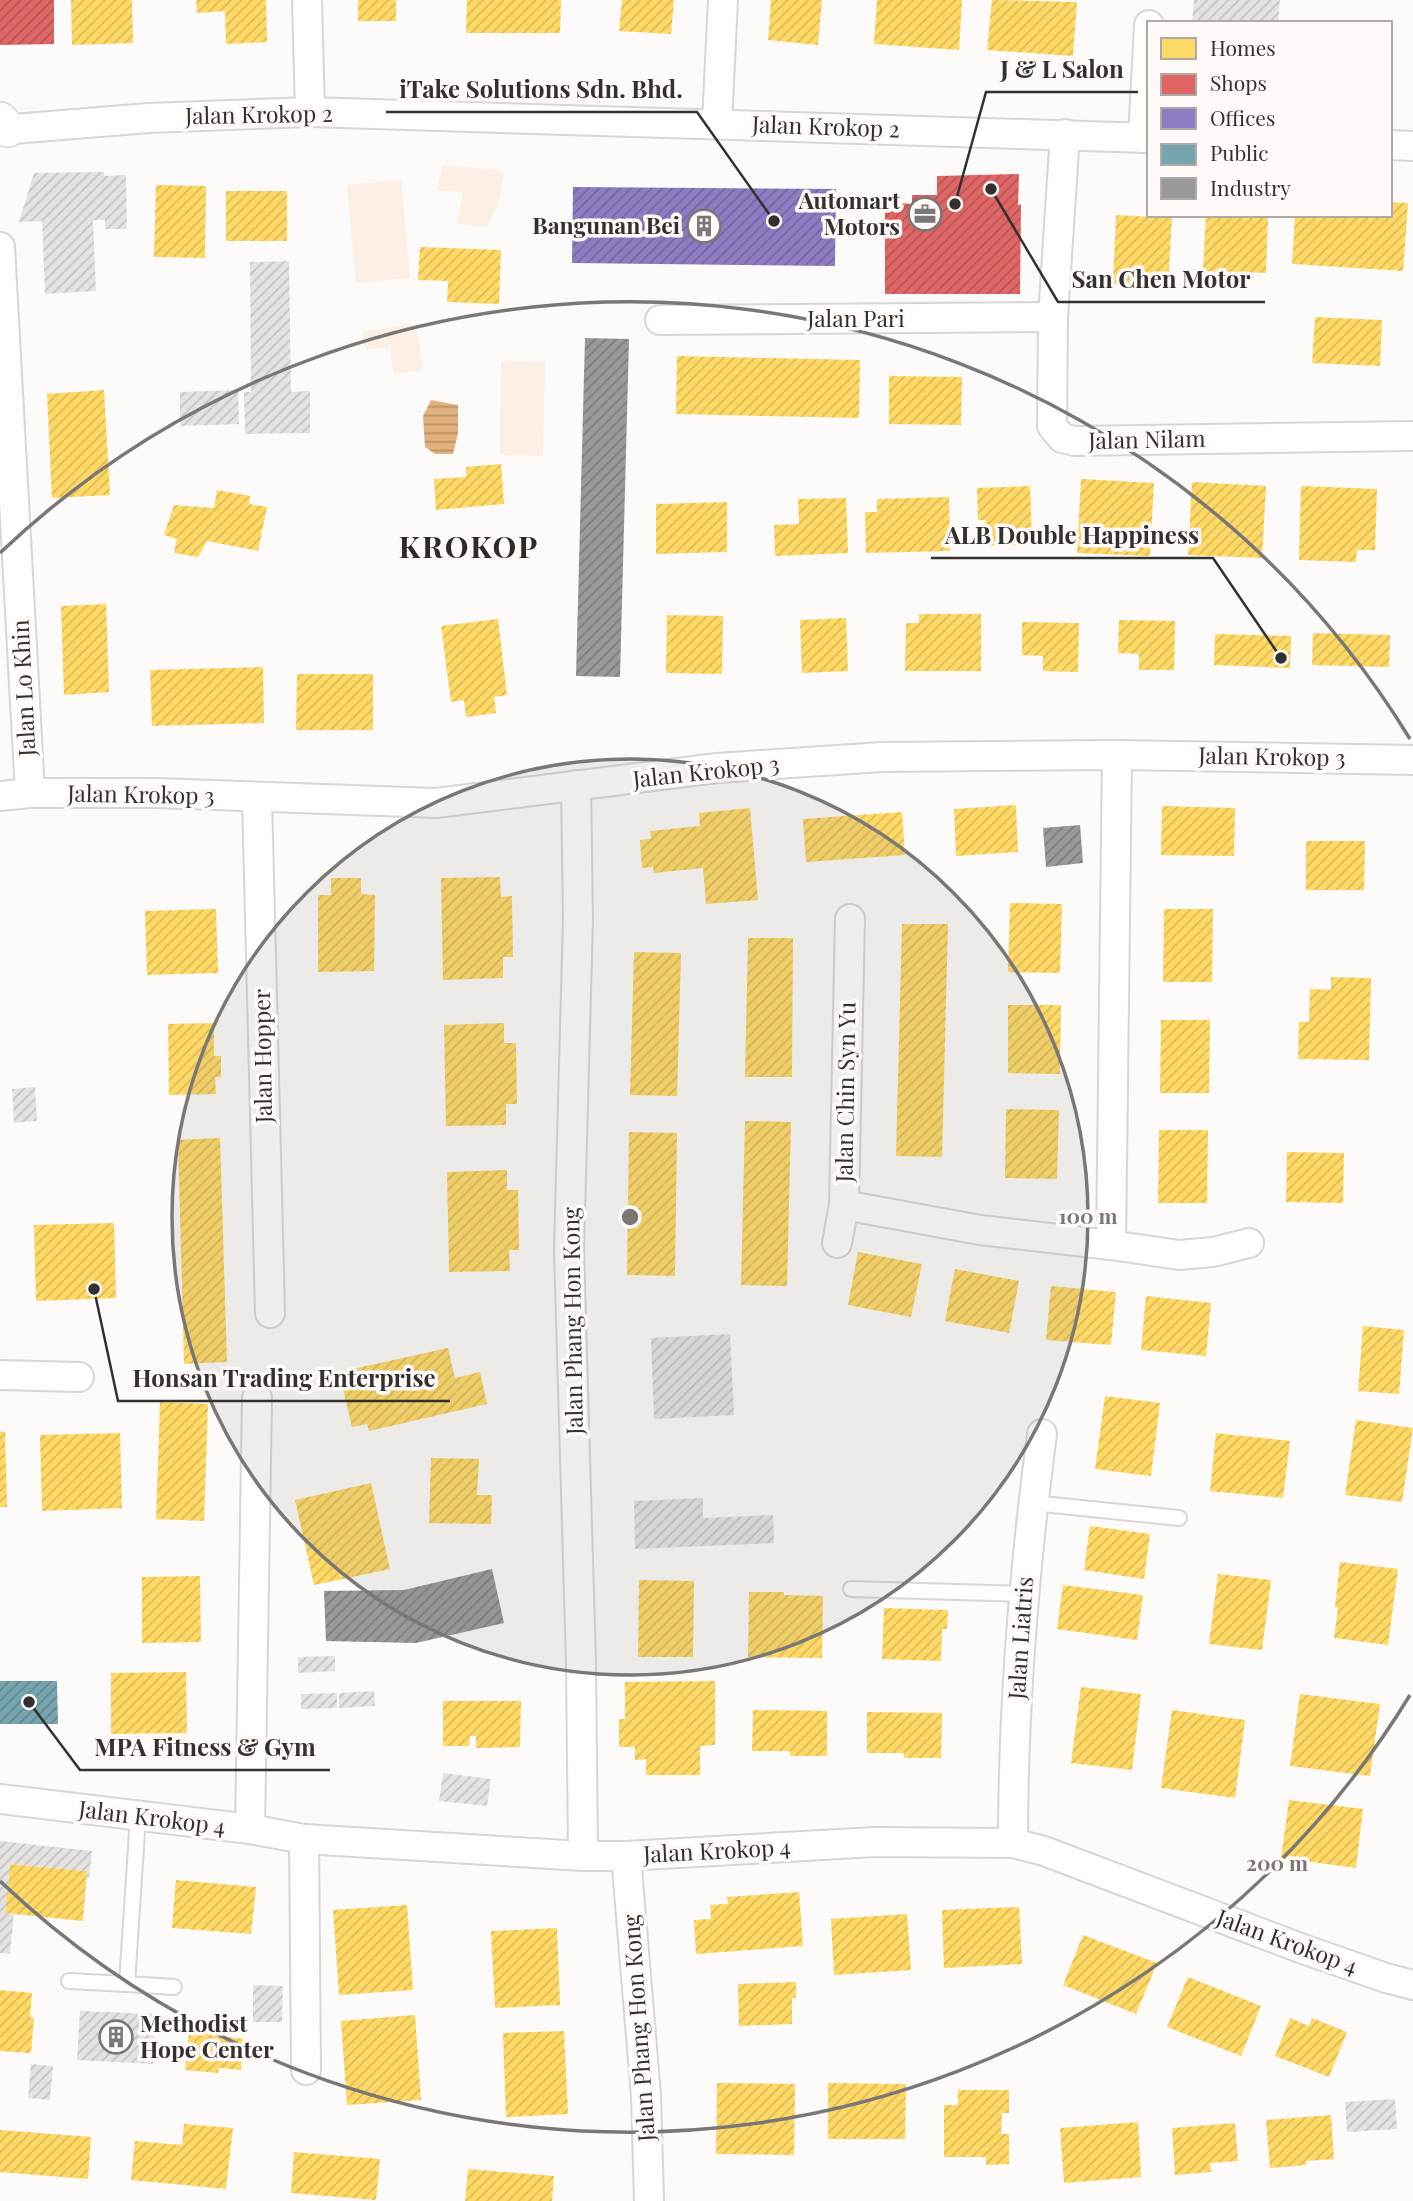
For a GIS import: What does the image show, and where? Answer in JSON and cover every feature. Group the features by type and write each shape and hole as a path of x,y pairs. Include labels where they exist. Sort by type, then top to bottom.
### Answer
{"street":[{"path":"307,0 310,112"},
{"path":"717,123 723,0"},
{"path":"1149,21 1150,0"},
{"path":"1146,138 1147,100"},
{"name":"Jalan Krokop 2","path":"3,126 310,112 1146,138"},
{"name":"Jalan Nilam","path":"1065,134 1053,317 1052,426 1062,438 1075,441 1413,436"},
{"path":"1392,145 1413,146"},
{"name":"Jalan Lo Khin","path":"0,247 30,793"},
{"name":"Jalan Pari","path":"660,320 1053,317"},
{"path":"1111,1245 1117,755"},
{"name":"Jalan Krokop 3","path":"0,796 30,793 156,793 436,803 717,768 882,757 1117,755 1413,760"},
{"name":"Jalan Phang Hon Kong","path":"576,785 578,919 569,1249 581,1664 583,1856"},
{"name":"Jalan Hopper","path":"257,798 270,1313"},
{"name":"Jalan Chin Syn Yu","path":"850,919 844,1205 980,1230 1179,1255 1213,1252 1249,1243"},
{"path":"837,1243 844,1205"},
{"path":"0,1375 79,1377"},
{"path":"250,1829 257,1398"},
{"name":"Jalan Liatris","path":"1013,1843 1023,1594 1041,1434"},
{"name":"Jalan Krokop 4","path":"0,1799 250,1829 304,1839 583,1856 875,1842 1013,1843 1044,1851 1303,1950 1413,1985"},
{"path":"304,1839 306,2070"},
{"name":"Jalan Phang Hon Kong","path":"626,1856 646,2096 649,2201"}],"lane":[{"path":"1033,1503 1179,1518"},
{"path":"851,1589 1023,1594"},
{"path":"127,1984 138,1816"},
{"path":"69,1981 174,1987"}],"shaded area":[{"path":"442,166 494,169 504,174 500,198 488,227 457,224 463,191 437,191"},
{"path":"401,180 410,278 356,283 347,185"},
{"path":"416,324 423,370 393,374 390,347 366,350 363,331"},
{"path":"501,361 545,362 543,456 500,455"},
{"path":"431,400 458,405 458,433 453,454 435,454 425,447 423,416"}],"building: Homes":[{"path":"71,0 132,0 133,43 72,45"},
{"path":"196,0 266,0 267,42 226,44 225,11 197,13"},
{"path":"358,0 396,0 396,21 358,21"},
{"path":"467,0 561,0 560,33 466,33"},
{"path":"622,0 674,0 671,34 619,31"},
{"path":"771,0 822,0 818,45 768,40"},
{"path":"877,0 962,0 959,50 874,44"},
{"path":"992,0 1077,2 1073,56 987,50"},
{"path":"156,185 206,186 205,258 154,257"},
{"path":"226,191 287,191 287,241 226,241"},
{"path":"1392,202 1408,203 1403,271 1292,264 1295,217 1392,217"},
{"path":"1116,215 1172,218 1168,287 1113,284"},
{"path":"1206,217 1268,218 1266,273 1203,271"},
{"path":"420,247 501,250 499,304 447,302 448,281 418,280"},
{"path":"1315,317 1382,320 1380,366 1312,363"},
{"path":"677,356 860,360 859,418 676,414"},
{"path":"889,376 962,377 961,425 889,424"},
{"path":"104,390 110,495 52,498 47,394"},
{"path":"501,464 504,504 436,510 434,479 466,477 466,467"},
{"path":"1081,479 1154,483 1150,556 1077,553"},
{"path":"1192,482 1266,486 1262,558 1188,555"},
{"path":"1030,486 1032,545 986,546 985,520 978,520 977,488"},
{"path":"1301,486 1377,489 1375,550 1357,550 1356,562 1299,560"},
{"path":"217,490 250,496 249,504 267,507 258,551 207,541 198,557 174,553 177,539 164,535 174,505 214,508"},
{"path":"949,497 950,551 866,553 865,512 877,512 877,499"},
{"path":"846,498 848,553 775,556 774,525 799,524 798,499"},
{"path":"727,502 727,552 656,554 656,504"},
{"path":"106,604 109,692 64,695 61,606"},
{"path":"919,614 981,614 981,671 905,671 906,623 919,623"},
{"path":"667,615 723,616 722,674 666,673"},
{"path":"846,618 848,671 802,673 800,620"},
{"path":"498,619 507,695 494,697 496,713 466,717 464,700 451,702 441,626"},
{"path":"1119,620 1175,621 1174,670 1139,670 1139,654 1118,653"},
{"path":"1022,622 1079,623 1078,672 1043,671 1043,656 1022,655"},
{"path":"1313,633 1390,635 1389,667 1312,665"},
{"path":"1215,634 1291,636 1290,668 1214,665"},
{"path":"263,667 264,723 152,726 150,670"},
{"path":"297,674 373,674 373,730 296,730"},
{"path":"1016,805 1018,852 956,856 954,809"},
{"path":"1162,806 1235,808 1234,856 1161,855"},
{"path":"750,808 758,900 706,904 703,868 654,873 653,867 642,868 640,840 651,839 650,831 700,826 699,813"},
{"path":"902,812 905,855 806,862 803,819"},
{"path":"1306,841 1365,841 1364,890 1306,890"},
{"path":"500,877 501,897 512,896 513,957 503,957 503,978 443,980 441,878"},
{"path":"331,878 361,878 361,894 375,895 374,971 318,972 318,895 331,895"},
{"path":"1010,903 1062,904 1060,973 1008,972"},
{"path":"216,909 218,973 147,975 145,911"},
{"path":"1164,909 1213,909 1212,982 1163,982"},
{"path":"902,924 948,924 942,1157 896,1156"},
{"path":"748,938 793,938 792,1077 745,1077"},
{"path":"634,952 681,953 677,1096 630,1095"},
{"path":"1331,977 1371,978 1369,1060 1298,1059 1299,1022 1309,1022 1310,989 1331,990"},
{"path":"1008,1005 1061,1005 1060,1074 1008,1073"},
{"path":"1161,1020 1210,1020 1209,1093 1160,1093"},
{"path":"214,1023 214,1056 221,1056 221,1077 215,1077 216,1094 169,1095 168,1024"},
{"path":"504,1023 504,1043 516,1043 517,1104 506,1104 506,1125 446,1126 444,1025"},
{"path":"1006,1109 1059,1110 1057,1179 1005,1178"},
{"path":"745,1121 791,1122 787,1286 741,1285"},
{"path":"1159,1130 1208,1130 1207,1203 1158,1203"},
{"path":"629,1132 677,1133 675,1276 627,1275"},
{"path":"220,1138 227,1362 184,1364 178,1140"},
{"path":"1287,1152 1344,1153 1343,1203 1286,1202"},
{"path":"507,1170 507,1190 518,1190 519,1250 509,1250 510,1271 449,1272 447,1172"},
{"path":"114,1223 116,1298 36,1301 34,1225"},
{"path":"858,1252 922,1264 911,1317 848,1305"},
{"path":"955,1269 1019,1281 1009,1333 945,1321"},
{"path":"1051,1286 1116,1292 1111,1345 1046,1340"},
{"path":"1146,1296 1211,1303 1206,1356 1141,1350"},
{"path":"1363,1326 1404,1330 1399,1394 1358,1391"},
{"path":"448,1348 455,1378 480,1372 487,1404 369,1431 367,1424 352,1427 339,1372"},
{"path":"1105,1396 1160,1403 1151,1476 1095,1469"},
{"path":"160,1402 208,1404 204,1521 156,1519"},
{"path":"1356,1420 1413,1428 1402,1502 1345,1495"},
{"path":"5,1431 7,1507 0,1507 0,1432"},
{"path":"120,1433 122,1508 42,1511 40,1435"},
{"path":"1216,1433 1290,1441 1283,1498 1210,1491"},
{"path":"431,1458 479,1459 477,1495 492,1495 491,1524 429,1523"},
{"path":"371,1483 390,1569 314,1585 295,1500"},
{"path":"1090,1526 1150,1534 1144,1579 1084,1570"},
{"path":"1340,1562 1398,1569 1388,1645 1334,1638"},
{"path":"1218,1574 1271,1580 1262,1650 1209,1644"},
{"path":"200,1576 201,1642 142,1643 142,1577"},
{"path":"639,1580 694,1581 693,1657 638,1657"},
{"path":"1063,1585 1143,1595 1137,1640 1057,1629"},
{"path":"749,1592 823,1596 822,1658 748,1657"},
{"path":"884,1608 948,1610 947,1629 942,1629 941,1661 882,1659"},
{"path":"186,1672 187,1733 111,1734 111,1673"},
{"path":"715,1681 715,1745 700,1746 700,1775 646,1775 646,1759 635,1760 635,1747 619,1747 619,1719 625,1719 625,1682"},
{"path":"1081,1687 1141,1694 1132,1770 1071,1763"},
{"path":"1300,1694 1380,1704 1370,1776 1290,1766"},
{"path":"443,1701 521,1701 520,1747 476,1748 476,1736 470,1736 469,1746 443,1746"},
{"path":"753,1710 827,1711 827,1756 790,1756 790,1751 752,1751"},
{"path":"1172,1710 1245,1720 1235,1798 1161,1788"},
{"path":"867,1712 942,1713 941,1758 904,1758 904,1753 867,1753"},
{"path":"1289,1800 1363,1809 1356,1868 1281,1858"},
{"path":"10,1864 87,1871 83,1921 5,1913"},
{"path":"176,1880 256,1887 251,1934 172,1928"},
{"path":"799,1892 803,1946 696,1954 694,1920 711,1919 710,1905 728,1904 727,1897"},
{"path":"407,1905 413,1990 339,1995 333,1910"},
{"path":"1019,1907 1022,1964 944,1968 942,1910"},
{"path":"907,1914 911,1970 834,1975 831,1919"},
{"path":"557,1928 560,2005 495,2008 491,1931"},
{"path":"1083,1935 1157,1963 1136,2014 1063,1985"},
{"path":"1188,1977 1261,2006 1241,2056 1167,2027"},
{"path":"796,1982 796,1998 792,1998 792,2024 739,2026 738,1984"},
{"path":"0,1990 32,1993 30,2017 34,2018 31,2053 0,2051"},
{"path":"415,2015 421,2100 347,2105 341,2021"},
{"path":"1290,2018 1309,2026 1312,2018 1347,2032 1329,2077 1275,2056"},
{"path":"190,2022 221,2024 220,2036 244,2039 241,2070 219,2068 218,2073 185,2070"},
{"path":"564,2031 568,2114 506,2117 503,2033"},
{"path":"717,2083 795,2084 794,2155 716,2154"},
{"path":"828,2083 906,2084 905,2139 828,2139"},
{"path":"958,2090 1009,2090 1009,2113 1002,2113 1001,2134 1009,2134 1009,2164 986,2165 986,2157 944,2157 944,2105 958,2105"},
{"path":"1331,2115 1334,2159 1306,2161 1307,2165 1270,2168 1266,2120"},
{"path":"1138,2122 1141,2177 1064,2183 1060,2128"},
{"path":"1235,2123 1238,2161 1210,2163 1211,2172 1175,2175 1172,2128"},
{"path":"184,2124 233,2128 226,2189 131,2180 135,2141 182,2145"},
{"path":"0,2130 91,2137 88,2179 0,2172"},
{"path":"294,2152 380,2159 376,2200 291,2193"},
{"path":"468,2169 554,2176 552,2201 465,2201"}],"building: Shops":[{"path":"0,0 54,0 54,44 0,45"},
{"path":"1019,174 1020,294 885,294 885,202 912,204 912,195 937,195 937,176"}],"building: Offices":[{"name":"Bangunan Bei","path":"573,187 836,189 835,266 572,263"}],"building: Public":[{"path":"0,1681 57,1681 58,1724 0,1724"}],"building: Industry":[{"path":"585,338 629,339 620,677 576,676"},
{"path":"1080,825 1083,863 1046,867 1043,828"},
{"path":"492,1569 504,1623 416,1643 326,1641 324,1591 404,1590"}],"building: Other":[{"path":"1194,0 1280,0 1278,21 1192,21"},
{"path":"104,172 104,176 126,175 127,229 105,229 105,220 93,220 96,291 45,294 42,221 19,222 34,173"},
{"path":"289,261 291,392 310,391 310,433 245,434 244,392 251,392 250,262"},
{"path":"238,390 239,424 180,426 180,392"},
{"path":"35,1087 37,1121 14,1123 12,1089"},
{"path":"730,1334 734,1415 654,1419 651,1338"},
{"path":"703,1498 703,1518 773,1515 774,1543 635,1549 634,1501"},
{"path":"335,1656 335,1671 298,1673 298,1657"},
{"path":"374,1691 375,1706 339,1708 339,1693"},
{"path":"337,1693 337,1708 301,1709 301,1694"},
{"path":"443,1773 491,1779 487,1806 439,1801"},
{"path":"0,1841 92,1851 89,1878 87,1871 10,1864 5,1913 14,1914 10,1954 0,1953"},
{"path":"253,1985 283,1986 282,2022 253,2022"},
{"name":"Methodist Hope Center","path":"80,2011 155,2014 153,2064 77,2060"},
{"path":"31,2064 53,2066 50,2100 28,2098"},
{"path":"1395,2099 1397,2129 1347,2132 1345,2102"}],"place":[{"name":"San Chen Motor","path":"991,189"},
{"name":"J & L Salon","path":"955,204"},
{"name":"Automart Motors","path":"925,214"},
{"name":"iTake Solutions Sdn. Bhd.","path":"774,221"},
{"name":"Bangunan Bei","path":"704,226"},
{"name":"ALB Double Happiness","path":"1281,658"},
{"name":"Honsan Trading Enterprise","path":"94,1289"},
{"name":"MPA Fitness & Gym","path":"29,1702"},
{"name":"Methodist Hope Center","path":"116,2037"}],"district":[{"name":"KROKOP","path":"469,548"}]}
